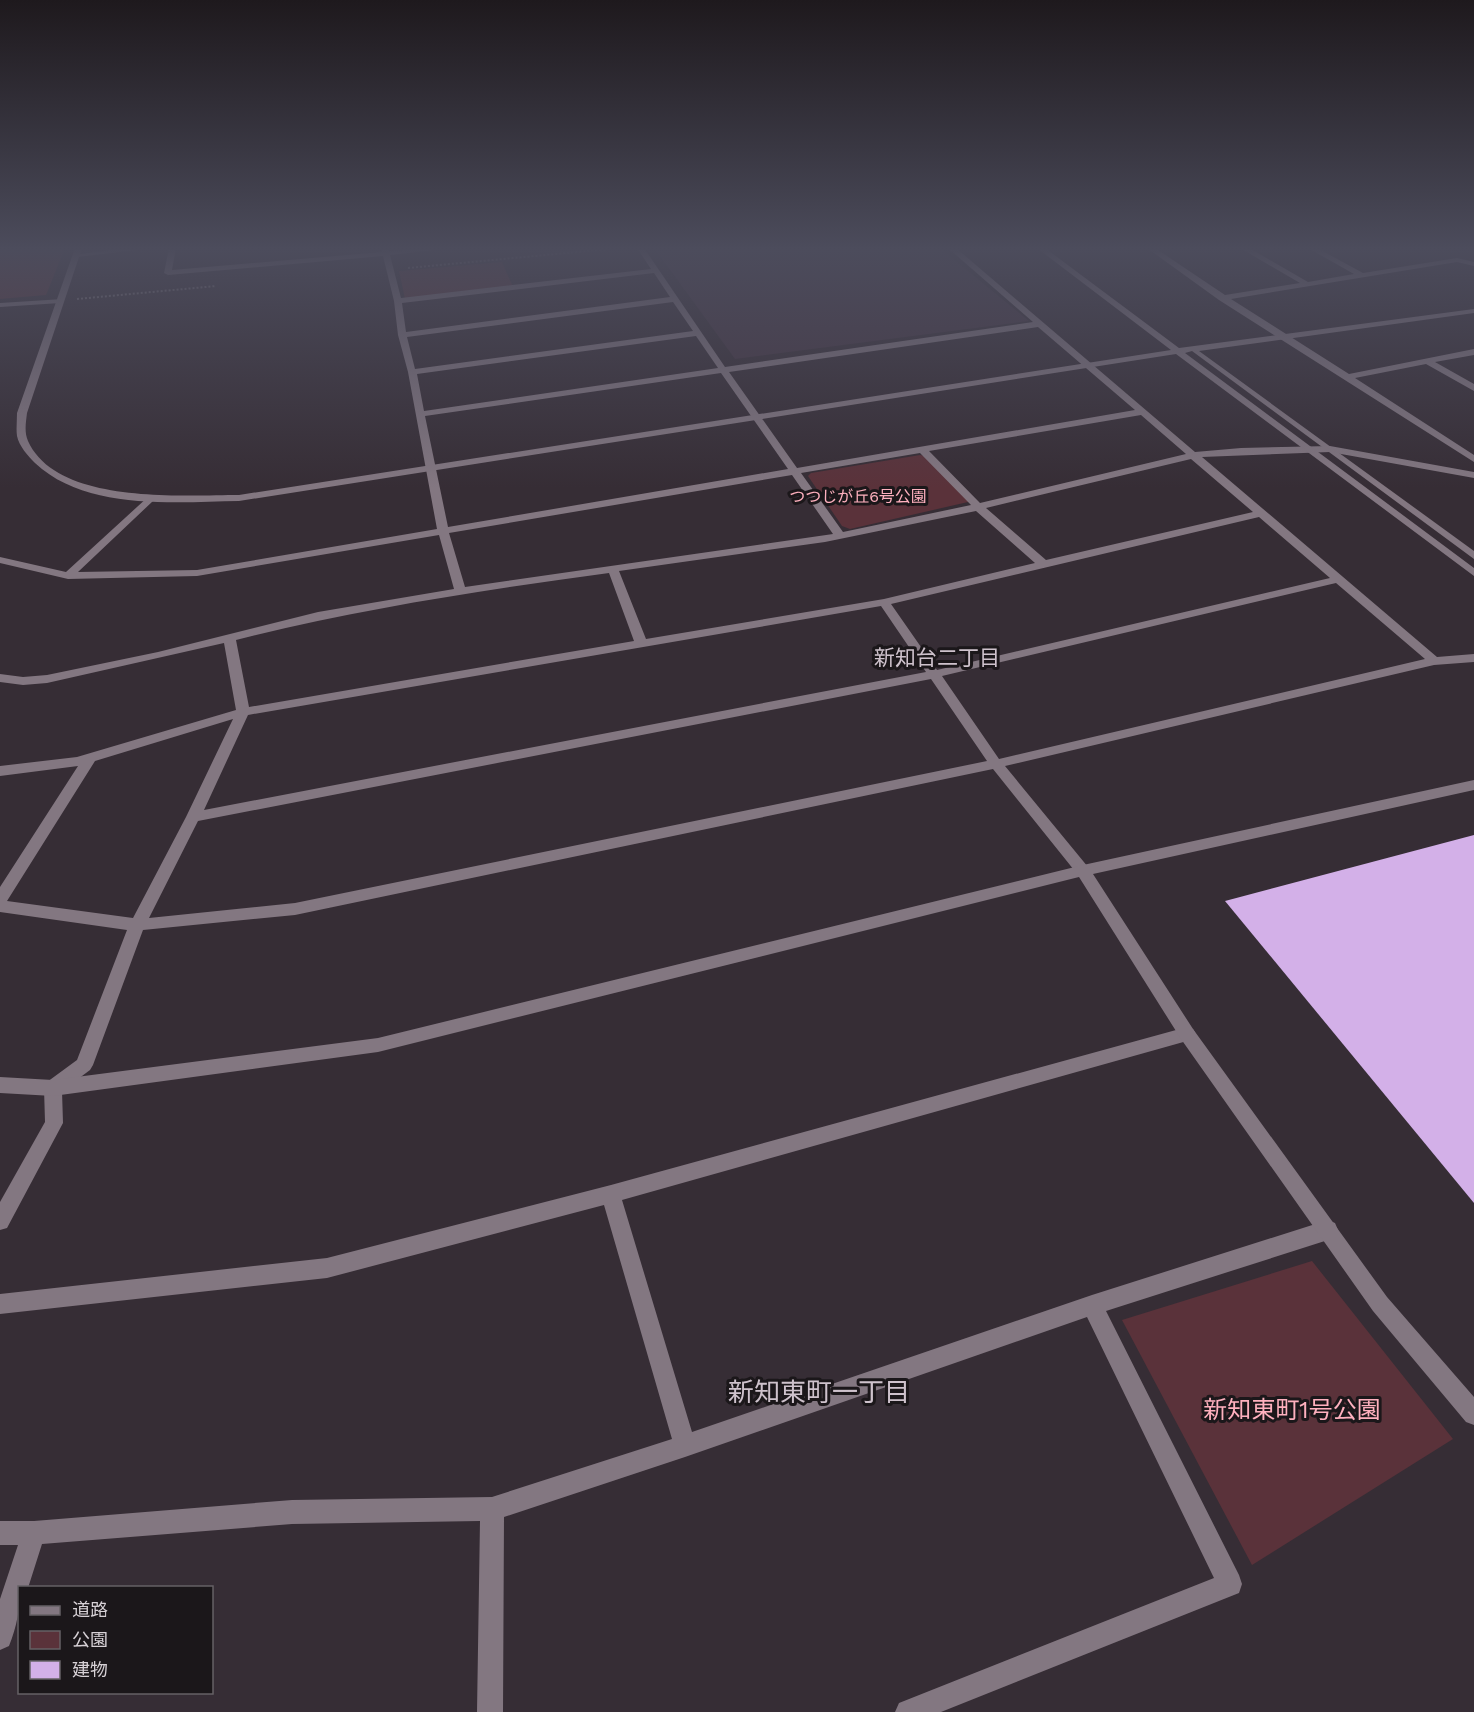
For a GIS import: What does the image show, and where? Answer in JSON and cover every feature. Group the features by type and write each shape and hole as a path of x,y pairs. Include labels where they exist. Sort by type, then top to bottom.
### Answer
{"street":[{"path":"51,328 22,413 22,439 32,456 57,476 91,488 149,499 238,498 430,470 1178,351 1344,328"},
{"path":"401,328 443,531 461,592"},
{"path":"402,334 450,328"},
{"path":"695,328 840,536"},
{"path":"420,414 1012,328"},
{"path":"1044,328 1434,661"},
{"path":"1147,328 1474,573"},
{"path":"1163,328 1474,556"},
{"path":"1268,328 1474,459"},
{"path":"412,372 699,333"},
{"path":"1348,377 1474,352"},
{"path":"1427,361 1474,388"},
{"path":"0,560 68,576 197,573 1142,412"},
{"path":"0,678 23,681 47,679 158,656 318,616 461,592 840,536 978,507 1194,455 1241,451 1330,449 1474,475"},
{"path":"923,450 978,507 1043,564"},
{"path":"68,576 149,499"},
{"path":"0,771 78,761 243,712 884,602 1261,513"},
{"path":"613,569 642,645"},
{"path":"193,817 936,674 1340,579"},
{"path":"884,602 936,674 996,764 1083,871 1187,1034 1380,1304 1474,1414"},
{"path":"53,1088 84,1065 137,925 193,817 243,712 229,638"},
{"path":"0,906 137,925 295,909 996,764 1434,661 1474,658"},
{"path":"0,900 90,757"},
{"path":"0,1085 53,1088 378,1045 1083,871 1474,784"},
{"path":"0,1304 327,1268 611,1194 1187,1034"},
{"path":"0,1221 54,1123 53,1088"},
{"path":"611,1194 685,1446"},
{"path":"0,1533 34,1533 292,1512 492,1509 685,1446 1092,1305 1328,1230"},
{"path":"908,1712 1230,1584 1092,1305"},
{"path":"490,1712 492,1509"},
{"path":"0,1637 34,1533"}],"shaded area":[{"path":"712,328 976,328 735,359"}],"green space":[{"name":"つつじが丘6号公園","path":"920,455 926,456 972,498 968,502 850,529 842,526 808,476 811,473"},
{"name":"新知東町1号公園","path":"1312,1261 1453,1439 1252,1565 1122,1320"}],"building":[{"path":"1474,835 1474,1203 1225,901"}],"district":[{"name":"新知台二丁目","path":"937,658"},
{"name":"新知東町一丁目","path":"819,1392"}]}
